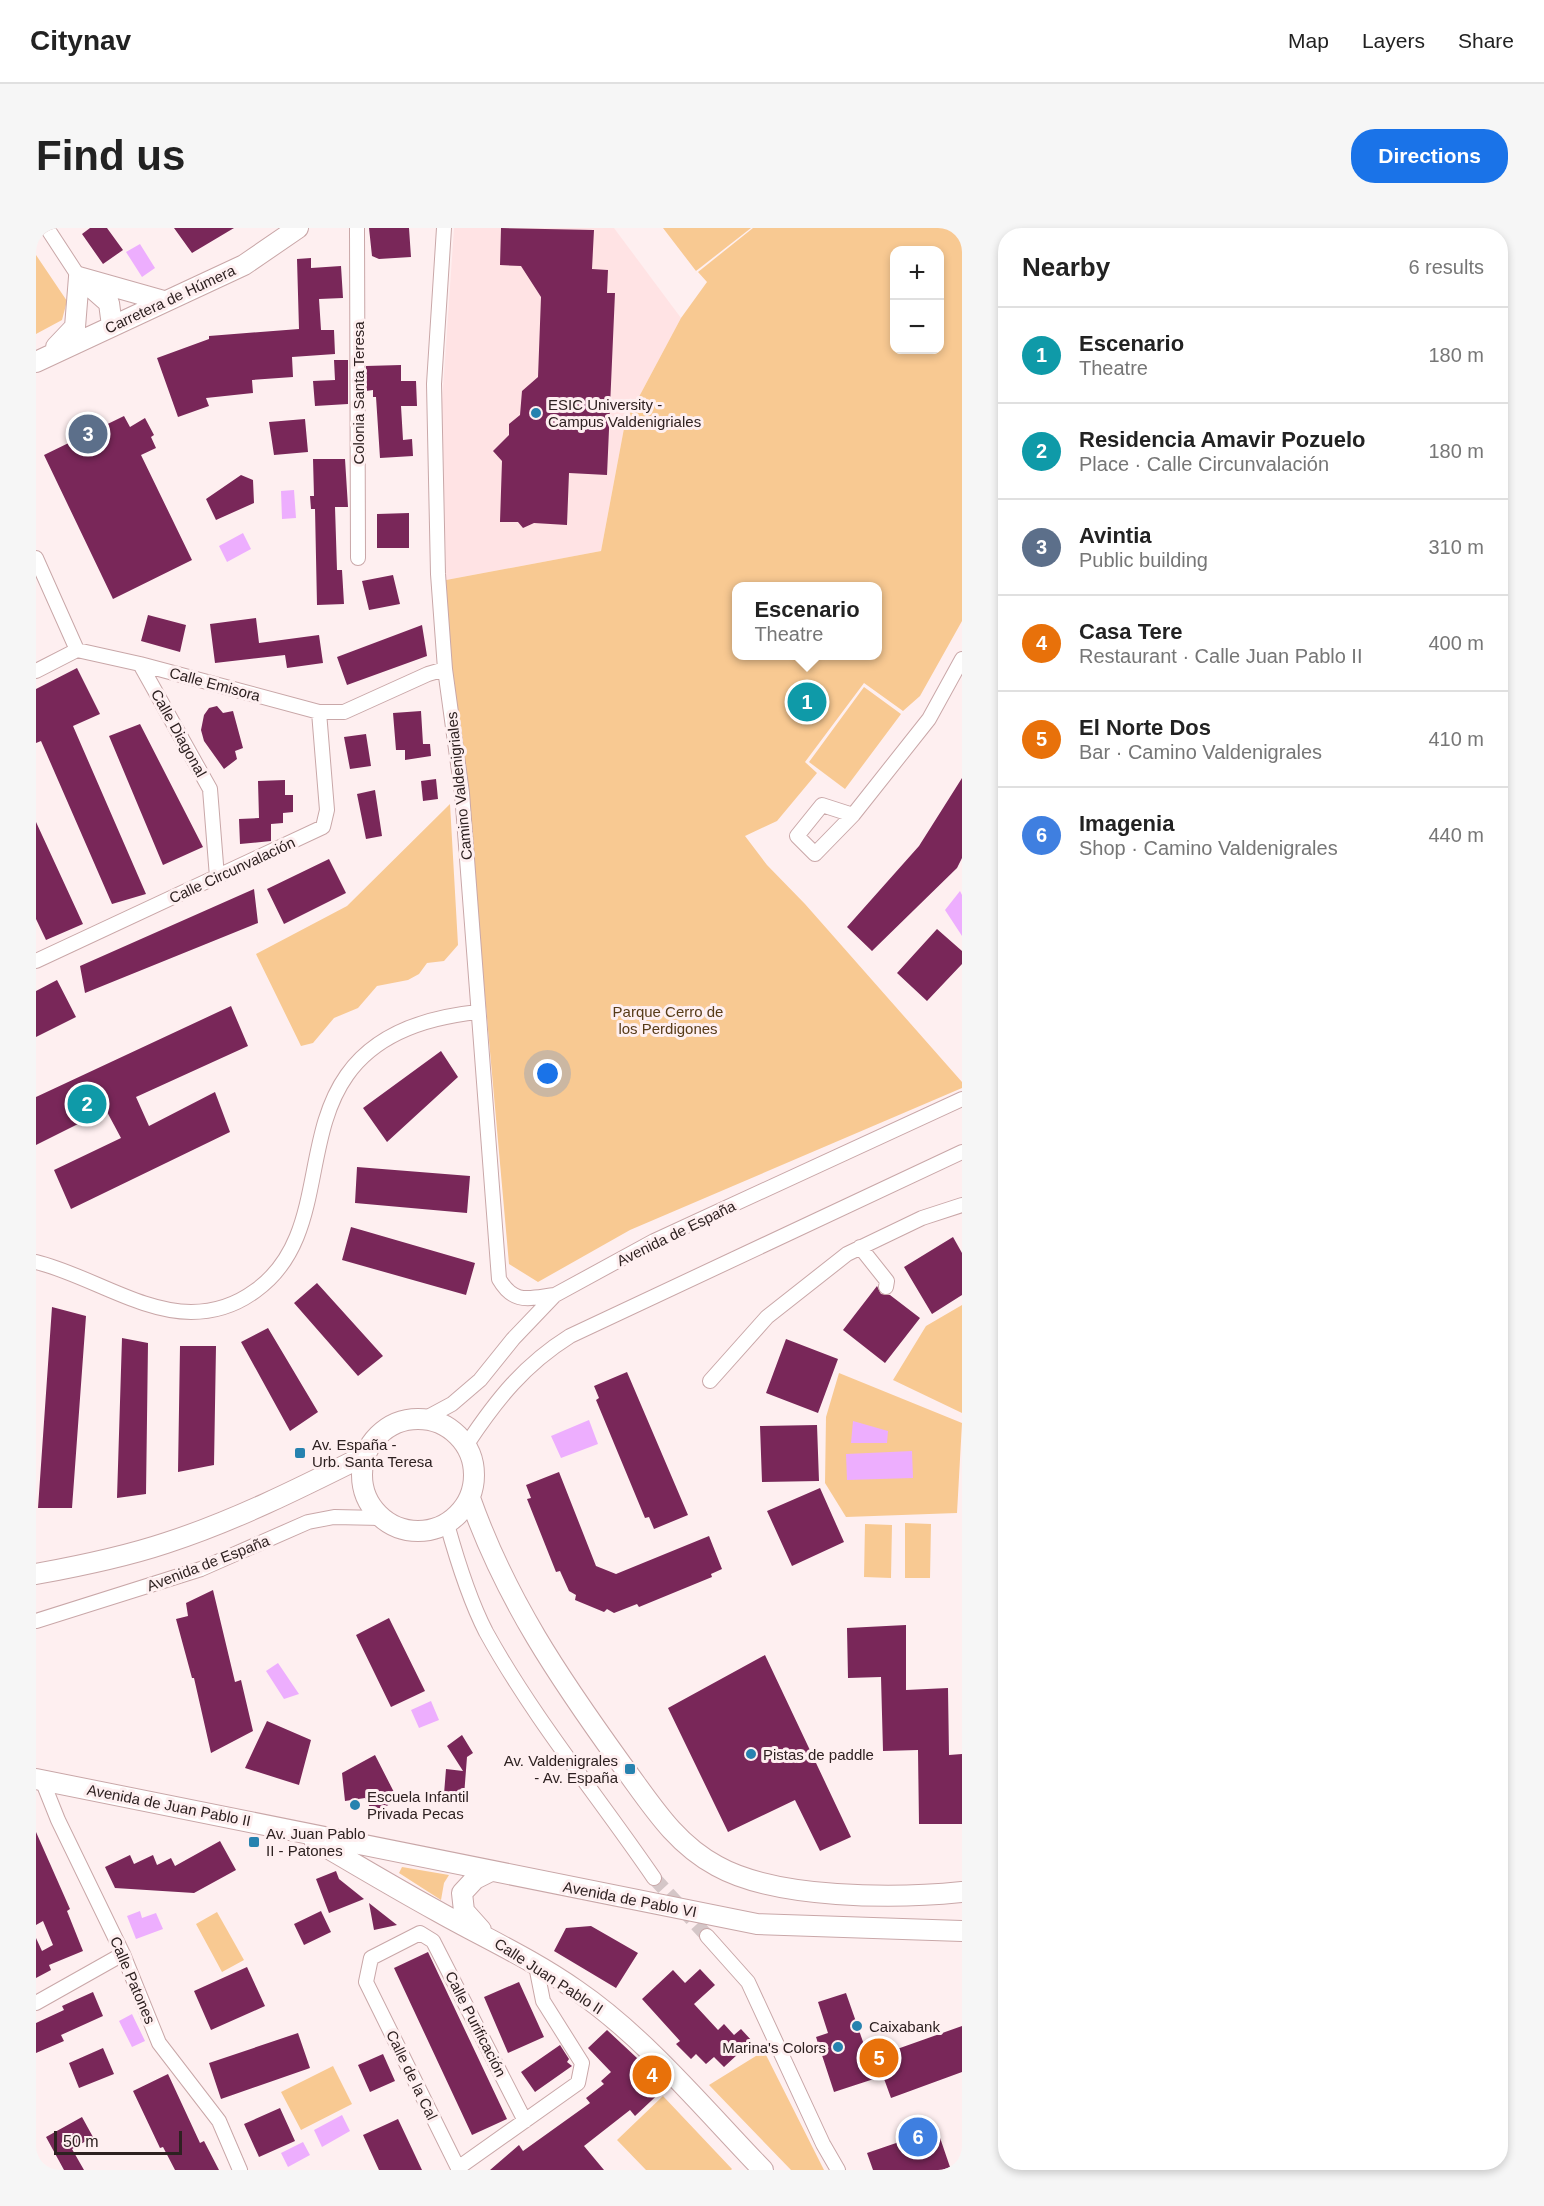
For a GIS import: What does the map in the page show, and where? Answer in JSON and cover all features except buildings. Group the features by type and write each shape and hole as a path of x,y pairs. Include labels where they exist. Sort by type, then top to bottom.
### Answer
{"main road":[{"name":"Carretera de Húmera","path":"39,361 244,265 298,228"},
{"path":"79,277 164,302"},
{"path":"79,277 92,310 112,326"},
{"path":"39,361 75,327 79,277"},
{"path":"426,1418 449,1426 467,1444 475,1471 470,1498 447,1524 425,1532 401,1529 381,1518 367,1500 362,1479 364,1456 374,1439 388,1426 407,1419 426,1418"},
{"path":"36,1574 89,1564 166,1543 296,1489 364,1456"},
{"path":"470,1498 496,1567 549,1659 675,1837 717,1866 757,1883 802,1891 928,1895 962,1892"},
{"name":"Avenida de Juan Pablo II","path":"39,1779 301,1833"},
{"name":"Avenida de Pablo VI","path":"301,1833 757,1924 808,1928 962,1931"},
{"name":"Calle Juan Pablo II","path":"301,1833 438,1912 487,1936 575,1989 607,2013 671,2074 763,2170"},
{"name":"Calle Juan Pablo II","path":"487,1936 464,1911 462,1893 475,1878 491,1871"}],"street":[{"path":"47,228 79,277"},
{"name":"Colonia Santa Teresa","path":"357,228 358,558"},
{"name":"Camino Valdenigriales","path":"444,228 437,314 434,440 438,574 445,669 462,793 499,1279 506,1291 519,1299 555,1295"},
{"path":"36,558 77,650 36,671"},
{"name":"Calle Emisora","path":"77,650 140,664 319,712 344,712 428,674 445,669"},
{"path":"853,815 929,719 962,659"},
{"name":"Calle Diagonal","path":"140,664 210,789 217,877"},
{"name":"Calle Circunvalación","path":"36,961 323,827 327,810 319,712"},
{"path":"36,1262 97,1282 137,1300 189,1312 211,1311 249,1295 277,1272 297,1240 304,1221 323,1125 334,1096 348,1074 384,1041 411,1026 450,1015 478,1012"},
{"name":"Avenida de España","path":"426,1418 452,1404 480,1380 513,1339 555,1295 654,1241 962,1099"},
{"path":"467,1444 497,1399 541,1354 570,1336 962,1152"},
{"path":"710,1381 767,1317 847,1254 922,1218 962,1205"},
{"path":"860,1247 888,1281 886,1287"},
{"name":"Avenida de España","path":"36,1621 201,1569 308,1522 334,1517 381,1518"},
{"path":"447,1524 456,1557 485,1630 530,1706 654,1878"},
{"name":"Calle Patones","path":"39,1779 123,1954 159,2043 219,2121 240,2170"},
{"name":"Calle de la Cal","path":"420,1933 371,1958 366,1982 459,2169"},
{"name":"Calle Purificación","path":"420,1933 434,1941 525,2121"},
{"path":"707,1936 748,1982 838,2170"},
{"path":"36,2003 123,1954"},
{"path":"459,2169 578,2083 582,2063 543,2001 536,1966"}],"shaded area":[{"name":"ESIC University - Campus Valdenigriales","path":"454,228 614,228 681,318 625,423 601,551 446,580 442,403"},
{"path":"140,244 155,268 142,277 126,252"},
{"path":"294,490 296,518 282,519 281,491"},
{"path":"243,533 251,549 227,562 219,546"},
{"path":"960,891 962,895 962,936 945,910"},
{"path":"589,1420 598,1444 561,1458 551,1436"},
{"path":"853,1421 888,1431 887,1443 851,1443"},
{"path":"912,1451 913,1478 847,1480 846,1454"},
{"path":"278,1663 299,1694 284,1699 266,1671"},
{"path":"431,1701 439,1720 419,1728 411,1710"},
{"path":"140,1911 142,1918 156,1913 163,1929 136,1939 127,1916"},
{"path":"132,2014 145,2041 132,2047 119,2021"},
{"path":"342,2115 350,2131 322,2147 314,2130"},
{"path":"303,2142 310,2155 288,2167 281,2153"}],"green space":[{"path":"663,228 751,228 696,271"},
{"name":"Parque Cerro de los Perdigones","path":"753,228 962,228 962,621 920,696 903,711 864,683 805,762 817,773 777,821 745,836 767,865 805,904 962,1082 962,1088 630,1230 538,1282 509,1264 468,805 448,655 446,580 601,551 625,423 681,318 707,282 698,272"},
{"path":"36,255 67,301 62,320 36,334"},
{"path":"864,687 901,714 845,789 809,762"},
{"path":"450,804 458,945 444,961 427,963 419,974 408,980 377,986 358,1008 334,1018 313,1043 301,1046 256,954 347,906"},
{"path":"962,1305 962,1413 893,1380 926,1326"},
{"path":"839,1373 962,1423 957,1513 846,1517 825,1483 826,1417"},
{"path":"905,1523 931,1524 930,1578 905,1578"},
{"path":"865,1524 892,1525 891,1578 864,1577"},
{"path":"402,1867 449,1875 444,1883 441,1900 399,1873"},
{"path":"217,1912 244,1960 222,1972 196,1924"},
{"path":"764,2051 824,2170 791,2170 709,2085"},
{"path":"333,2066 352,2104 301,2130 281,2092"},
{"path":"663,2096 731,2170 646,2170 617,2140"}],"tunnel":[{"path":"654,1878 707,1936"}],"place":[{"name":"ESIC University - Campus Valdenigriales","path":"536,413"},
{"name":"Avintia","path":"88,434"},
{"name":"Escenario","path":"807,702"},
{"name":"Residencia Amavir Pozuelo","path":"87,1104"},
{"name":"Av. España - Urb. Santa Teresa","path":"300,1453"},
{"name":"Pistas de paddle","path":"751,1754"},
{"name":"Av. Valdenigrales - Av. España","path":"630,1769"},
{"name":"Escuela Infantil Privada Pecas","path":"355,1805"},
{"name":"Av. Juan Pablo II - Patones","path":"254,1842"},
{"name":"Caixabank","path":"857,2026"},
{"name":"Marina's Colors","path":"838,2047"},
{"name":"El Norte Dos","path":"879,2058"},
{"name":"Casa Tere","path":"652,2075"},
{"name":"Imagenia","path":"918,2137"}]}
